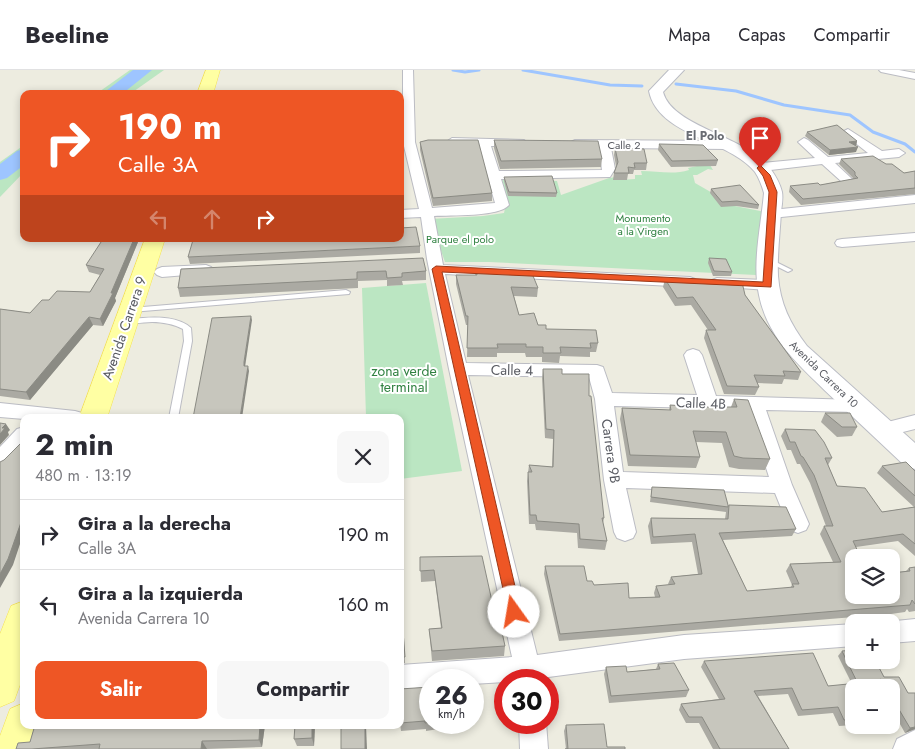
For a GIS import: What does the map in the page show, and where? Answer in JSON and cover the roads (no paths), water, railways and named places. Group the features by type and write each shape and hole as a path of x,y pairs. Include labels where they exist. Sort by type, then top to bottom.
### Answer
{"main road":[{"path":"206,90 213,70"},
{"name":"Avenida Carrera 10","path":"677,70 656,91 656,101 673,117 747,156 766,175 773,192 767,286 776,320 798,351 915,459"},
{"name":"Avenida Carrera 9","path":"114,414 154,242"},
{"name":"Avenida Carrera 9","path":"95,414 137,315 162,272 172,242"},
{"path":"0,688 20,629"},
{"path":"16,749 22,729"}],"street":[{"path":"408,70 409,142 425,222 526,669"},
{"path":"884,70 915,76"},
{"path":"848,132 879,155"},
{"path":"438,142 534,143"},
{"path":"404,215 425,222 501,207 503,203 484,142"},
{"path":"804,142 846,179"},
{"name":"Calle 2","path":"564,144 729,145"},
{"path":"493,174 606,174 610,170 604,144"},
{"path":"760,168 899,153"},
{"path":"772,214 915,199"},
{"path":"842,244 915,237"},
{"path":"415,260 435,264 767,286"},
{"path":"162,272 220,269"},
{"path":"693,355 709,403"},
{"name":"Calle 4","path":"458,368 597,371"},
{"name":"Carrera 9B","path":"597,371 604,400 614,480 625,532"},
{"name":"Calle 4B","path":"604,400 857,406"},
{"path":"756,404 782,485 798,524"},
{"path":"0,410 27,414"},
{"path":"883,430 915,422"},
{"path":"0,460 20,438"},
{"path":"614,480 782,485"},
{"path":"900,631 915,630"},
{"path":"556,669 684,647 845,636"},
{"path":"404,677 494,675"},
{"path":"533,734 534,749"},
{"path":"907,749 915,744"}],"lane":[{"path":"768,260 788,270"},
{"path":"137,315 346,292"},
{"path":"137,315 182,324 189,332 174,414"}],"waterway":[{"path":"116,90 144,70"},
{"path":"453,70 465,72 479,70"},
{"path":"523,70 610,85 642,86"},
{"path":"676,84 736,91 784,105 850,115 873,132 905,144 915,152"},
{"path":"0,174 20,158"}],"district":[{"name":"El Polo","path":"705,136"}],"park label":[{"name":"Monumento a la Virgen","path":"643,224"},
{"name":"Parque el polo","path":"460,239"},
{"name":"zona verde terminal","path":"404,380"}]}
